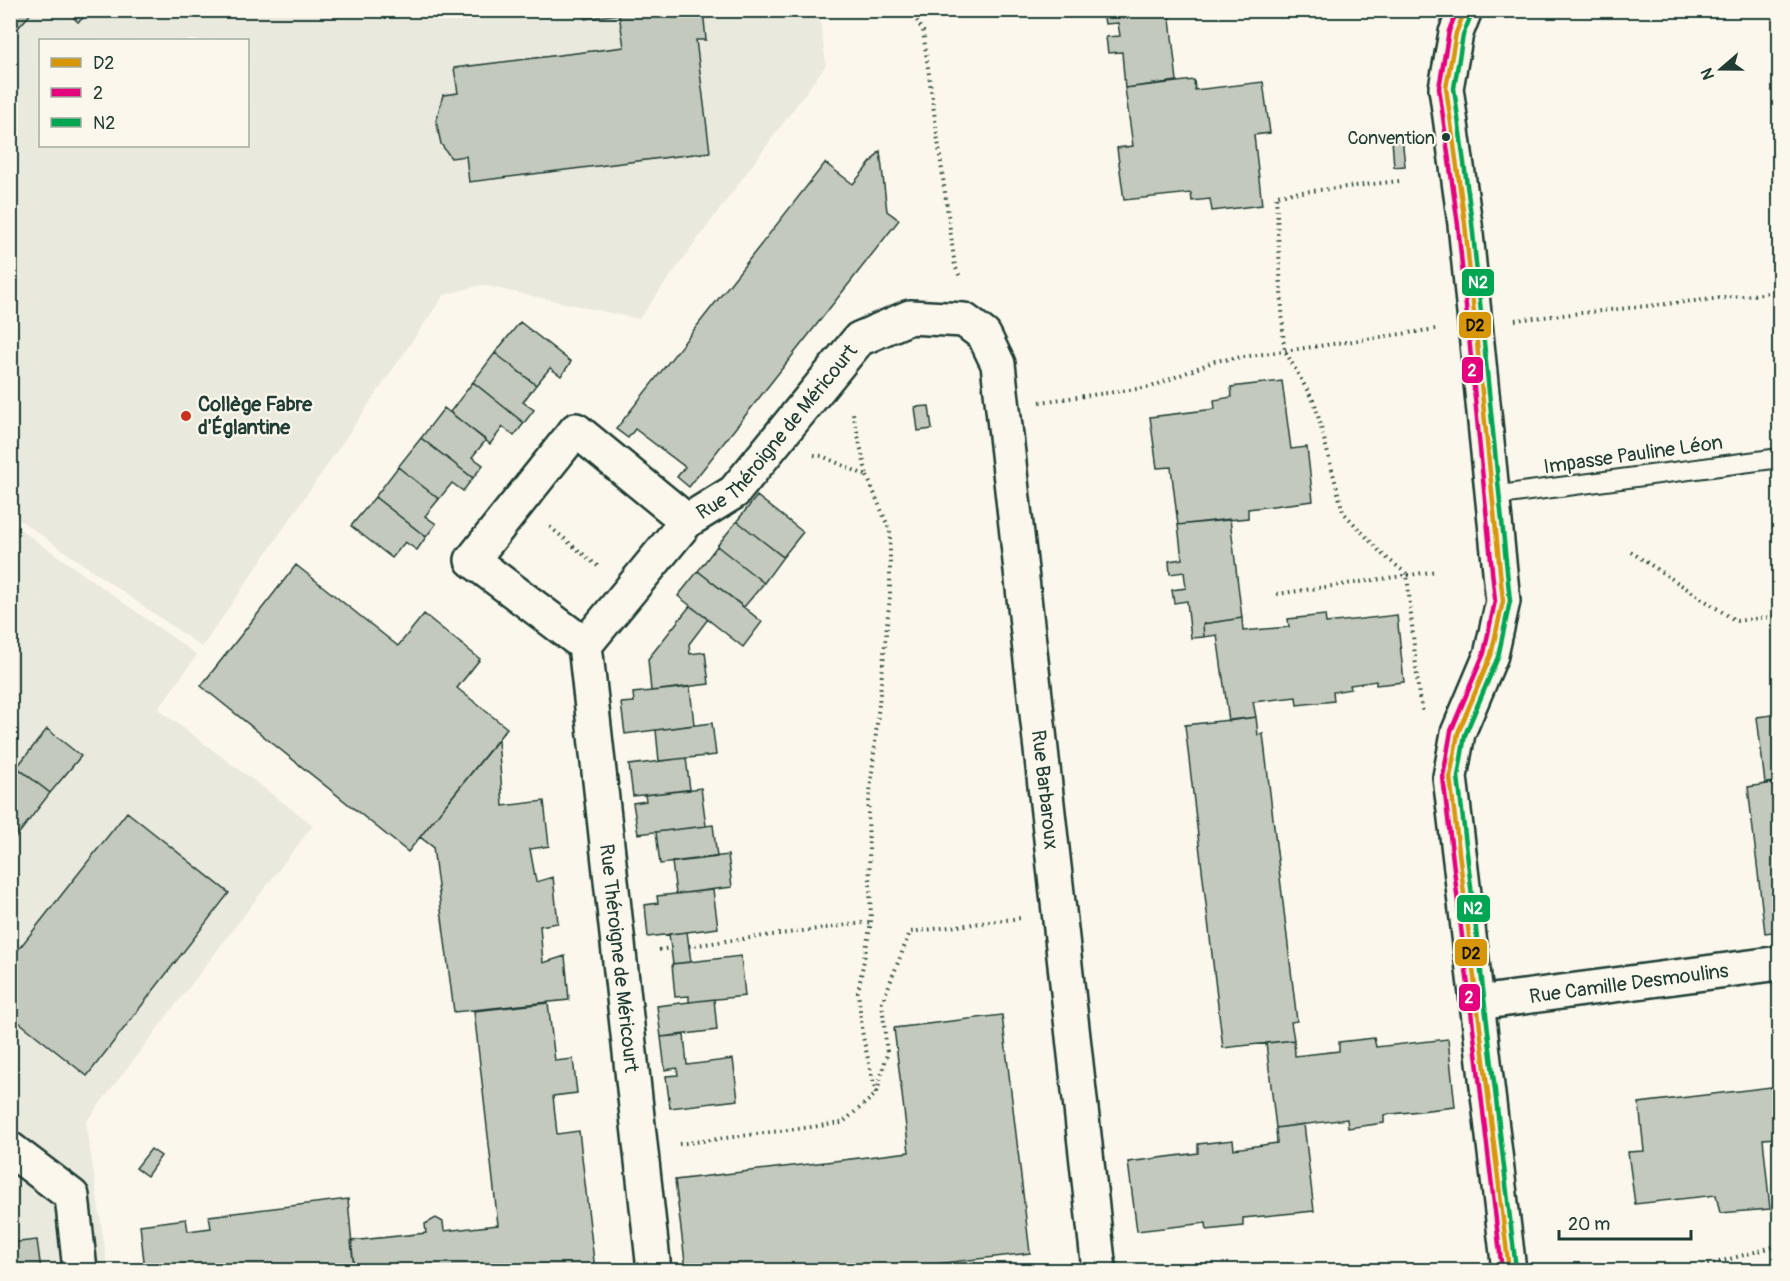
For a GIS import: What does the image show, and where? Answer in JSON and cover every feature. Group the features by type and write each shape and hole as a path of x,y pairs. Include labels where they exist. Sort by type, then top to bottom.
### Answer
{"street":[{"path":"1465,10 1456,33 1446,88 1475,324 1503,601 1491,655 1458,733 1450,777 1509,1270"},
{"name":"Rue Théroigne de Méricourt","path":"654,1270 585,645 687,521 734,492 859,339 910,317 974,328"},
{"name":"Rue Barbaroux","path":"974,328 998,364 1099,1270"},
{"name":"Rue Théroigne de Méricourt","path":"585,645 472,560 576,430 687,521"},
{"name":"Rue Camille Desmoulins","path":"1478,1003 1779,963"},
{"path":"10,1149 72,1196 80,1270"}],"lane":[{"name":"Impasse Pauline Léon","path":"1492,496 1779,458"}],"path":[{"path":"911,10 923,31 955,266 974,328"},
{"path":"1399,181 1276,195 1284,349 1315,404 1343,512 1383,555 1407,574 1419,698 1425,718"},
{"path":"1002,406 1151,387 1215,361 1284,349 1475,324 1779,292"},
{"path":"848,353 851,405 867,476 890,531 890,595 868,812 871,922 858,992 863,1037 876,1094"},
{"path":"766,453 822,456 867,476"},
{"path":"519,502 628,592"},
{"path":"1631,552 1737,621 1779,616"},
{"path":"1277,594 1437,571"},
{"path":"640,1150 842,1123 876,1094 887,1054 882,1003 910,932 1060,913"},
{"path":"689,946 871,922"},
{"path":"1690,1270 1779,1245"}],"shaded area":[{"name":"Collège Fabre d'Églantine","path":"11,11 819,11 826,65 639,319 481,285 444,295 202,647 11,514"},
{"path":"10,522 197,655 158,709 313,825 86,1122 108,1270 11,1270"}],"building":[{"path":"10,10 34,10 10,37"},
{"path":"66,10 94,10 78,22"},
{"path":"584,10 703,10 706,40 696,40 710,152 469,182 466,156 451,158 441,144 436,121 443,95 458,93 454,68 624,47 619,14 585,19"},
{"path":"1169,10 1177,81 1125,88 1122,52 1108,53 1106,37 1120,36 1118,23 1105,24 1103,11"},
{"path":"1194,80 1195,90 1263,82 1270,133 1254,135 1262,205 1212,211 1210,199 1192,201 1191,193 1124,200 1117,148 1133,146 1125,88"},
{"path":"1402,137 1405,166 1394,167 1392,139"},
{"path":"880,151 887,211 899,220 689,487 677,477 685,467 635,429 628,438 616,429 825,163 853,184"},
{"path":"520,322 571,362 561,376 550,368 536,385 495,353"},
{"path":"495,353 536,385 523,402 534,410 524,423 473,382"},
{"path":"1282,381 1291,449 1307,447 1313,501 1248,509 1248,518 1178,525 1171,467 1157,468 1150,417 1215,409 1214,400 1232,397 1231,387"},
{"path":"473,382 524,423 514,436 503,427 490,444 450,412"},
{"path":"929,406 932,429 918,431 915,407"},
{"path":"444,408 486,440 472,457 483,465 473,478 421,438"},
{"path":"421,438 473,478 463,491 452,483 439,499 398,467"},
{"path":"398,467 439,499 425,516 436,524 426,537 375,497"},
{"path":"757,496 803,532 783,557 737,521"},
{"path":"375,497 426,537 417,550 405,542 392,558 351,526"},
{"path":"1230,519 1242,618 1203,624 1204,637 1191,638 1187,601 1174,603 1172,590 1186,588 1184,572 1170,574 1169,561 1182,559 1178,525"},
{"path":"737,521 783,557 764,583 717,546"},
{"path":"717,546 764,583 744,607 698,571"},
{"path":"296,565 398,646 424,614 480,659 457,688 507,728 408,852 201,686"},
{"path":"698,571 762,622 743,647 678,596"},
{"path":"690,606 708,619 689,644 690,654 705,652 709,684 651,691 648,659"},
{"path":"1325,615 1326,623 1397,615 1404,682 1376,685 1376,681 1350,685 1351,689 1333,692 1334,701 1297,705 1296,697 1253,702 1256,717 1229,721 1217,635 1204,637 1203,624 1242,618 1243,631 1289,627 1288,619"},
{"path":"690,687 694,725 625,734 621,703 634,702 633,693"},
{"path":"1780,714 1780,782 1765,783 1757,717"},
{"path":"1256,717 1258,735 1263,734 1297,1021 1291,1022 1294,1040 1223,1048 1185,725"},
{"path":"712,723 716,755 659,761 656,730"},
{"path":"47,729 81,756 50,793 17,767"},
{"path":"498,740 503,806 544,801 549,846 530,849 536,882 553,877 558,923 540,926 543,963 565,956 569,1000 454,1012 433,847 420,837"},
{"path":"686,758 690,790 633,796 629,765"},
{"path":"10,762 50,793 10,845"},
{"path":"1780,782 1780,931 1765,933 1748,787"},
{"path":"701,788 706,826 638,834 633,803 646,801 645,795"},
{"path":"127,812 229,893 87,1076 10,1015 10,960"},
{"path":"713,825 717,857 660,864 656,832"},
{"path":"728,855 732,887 676,894 672,862"},
{"path":"713,890 718,928 648,937 645,905 658,903 657,896"},
{"path":"687,932 691,962 673,964 669,934"},
{"path":"741,956 745,996 689,1002 689,996 675,997 672,964"},
{"path":"714,999 717,1030 661,1037 657,1006"},
{"path":"548,1003 555,1061 573,1059 577,1093 553,1096 557,1134 579,1131 595,1270 354,1270 351,1241 426,1233 425,1224 436,1218 443,1222 444,1231 498,1225 474,1011"},
{"path":"1002,1015 1030,1253 883,1270 686,1270 675,1180 909,1152 894,1028"},
{"path":"684,1035 687,1065 733,1059 738,1100 670,1108 666,1076 678,1075 677,1068 665,1070 661,1037"},
{"path":"1374,1038 1376,1047 1448,1039 1455,1107 1384,1115 1384,1123 1348,1128 1347,1119 1276,1128 1266,1043 1294,1040 1295,1056 1339,1051 1339,1042"},
{"path":"1771,1087 1780,1087 1780,1138 1778,1138"},
{"path":"1771,1087 1778,1138 1763,1139 1770,1209 1720,1213 1716,1195 1635,1204 1628,1152 1644,1151 1639,1103"},
{"path":"1304,1124 1314,1211 1243,1218 1243,1226 1207,1230 1206,1223 1137,1231 1128,1162 1198,1153 1198,1144 1233,1140 1234,1149 1277,1143 1276,1128"},
{"path":"151,1149 161,1156 147,1176 136,1168"},
{"path":"348,1199 354,1270 145,1270 140,1225 186,1219 188,1231 211,1228 209,1216"},
{"path":"37,1240 41,1270 10,1270 10,1243"}],"transit line":[{"name":"2","path":"1457,10 1449,31 1439,88 1458,225 1495,601 1484,653 1451,731 1443,777 1502,1270"},
{"name":"D2","path":"1465,10 1456,33 1446,88 1465,224 1503,601 1491,655 1458,733 1450,777 1509,1270"},
{"name":"N2","path":"1472,13 1463,35 1454,88 1472,223 1510,601 1498,657 1465,735 1458,777 1516,1269"}],"place":[{"name":"Convention","path":"1446,137"},
{"name":"Collège Fabre d'Églantine","path":"186,416"}]}
